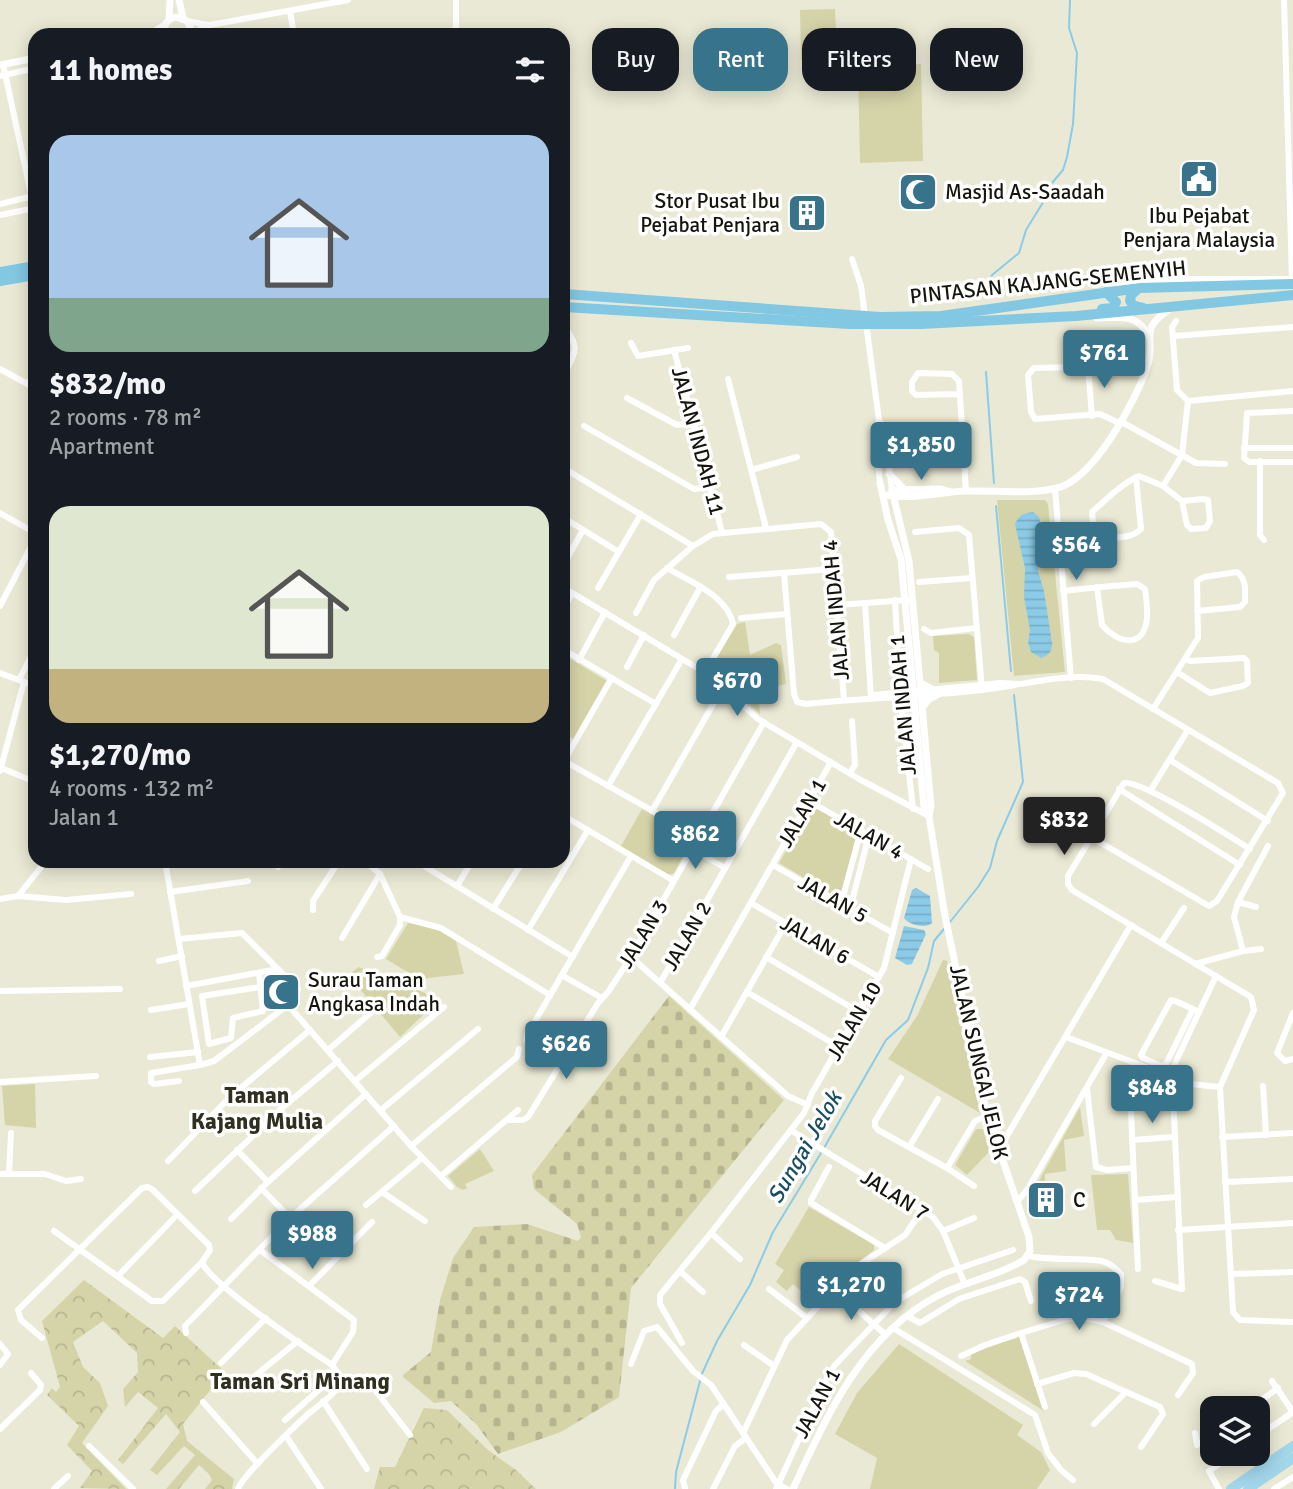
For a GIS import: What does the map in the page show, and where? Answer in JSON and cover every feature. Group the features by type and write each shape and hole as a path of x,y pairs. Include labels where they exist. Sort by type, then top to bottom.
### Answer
{"highway":[{"path":"0,272 28,267"},
{"path":"0,281 28,276"},
{"name":"PINTASAN KAJANG-SEMENYIH","path":"881,321 1026,305 1118,290 1293,281"},
{"path":"1139,288 1131,295 1132,303 1141,308 1154,309"},
{"path":"1040,318 1113,308 1114,299 1106,292"},
{"path":"570,295 849,320"},
{"name":"PINTASAN KAJANG-SEMENYIH","path":"849,320 1076,316 1293,295"},
{"path":"570,307 849,320"}],"main road":[{"path":"1231,1489 1293,1446"},
{"path":"1248,1489 1293,1458"}],"street":[{"path":"166,28 170,0"},
{"path":"179,0 188,28"},
{"path":"203,28 348,0"},
{"path":"456,0 456,28"},
{"path":"1118,290 1127,283 1193,279 1293,281 1284,0"},
{"path":"290,11 293,28"},
{"path":"159,28 176,17 210,25"},
{"path":"28,59 1,64 28,176"},
{"path":"3,76 28,70"},
{"path":"0,204 28,197"},
{"path":"0,213 28,209"},
{"path":"852,260 861,286 879,420 876,430 885,512"},
{"path":"890,493 1023,492 1055,489 1079,477 1099,455 1119,422 1149,364 1148,335 1156,318 1171,307"},
{"path":"1076,316 1131,318 1140,323 1148,335"},
{"path":"1176,321 1172,327 1177,390 1188,401"},
{"path":"1174,336 1293,327"},
{"path":"570,337 575,346 570,363"},
{"path":"631,343 638,356 688,348"},
{"name":"JALAN INDAH 11","path":"674,351 722,532"},
{"path":"1136,360 1088,367 1034,368 1029,371 1031,412 1035,419 1100,414 1196,463 1225,464"},
{"path":"1088,367 1092,416"},
{"path":"0,369 28,384"},
{"path":"959,394 916,396 912,391 912,382 918,373 952,374 959,381 966,491"},
{"path":"636,613 654,580 694,546 713,534 766,528 728,379"},
{"path":"1188,401 1293,391"},
{"path":"626,398 677,425 693,423"},
{"path":"1163,486 1181,455 1188,401"},
{"path":"1293,411 1250,411 1246,416 1244,448 1244,458 1249,462 1293,462"},
{"path":"879,420 884,428 889,474 890,493 885,512"},
{"path":"584,426 694,489 710,487"},
{"path":"898,452 962,447"},
{"path":"1244,448 1293,448"},
{"path":"751,470 797,457"},
{"path":"1260,461 1259,535 1264,540"},
{"path":"570,472 694,546"},
{"path":"889,474 907,493"},
{"path":"1136,477 1141,528 1136,534 1128,536 1097,538 1094,535 1092,512 1124,484 1139,475 1163,486 1182,501 1186,525 1191,529 1206,528 1210,521 1208,500 1182,501"},
{"name":"JALAN SUNGAI JELOK","path":"880,483 890,493 909,561 909,600 925,807 929,815 945,916 987,1116 1030,1237 1028,1256"},
{"path":"1055,489 1071,678"},
{"path":"897,512 899,502 907,493"},
{"name":"JALAN SUNGAI JELOK","path":"885,512 901,559 909,600"},
{"path":"0,513 28,529"},
{"path":"598,588 641,514"},
{"path":"570,522 619,552"},
{"name":"JALAN INDAH 4","path":"766,528 821,524 831,532 844,700"},
{"path":"915,532 958,528 969,535 981,688"},
{"path":"570,553 583,530"},
{"path":"0,606 28,552"},
{"path":"667,568 718,598 731,614 733,624 705,672"},
{"path":"729,577 833,569"},
{"path":"1153,709 1198,638 1197,611 1197,581 1204,577 1237,572 1245,581 1245,601 1240,607 1197,611"},
{"path":"784,573 794,694 797,702 806,704 871,698 874,695 902,695 926,688 935,692"},
{"path":"919,582 972,578"},
{"path":"1063,591 1097,587 1137,584 1146,589 1148,620 1137,639 1127,642 1102,625 1097,587"},
{"path":"674,635 700,588"},
{"path":"570,597 572,593 705,672 764,722 913,809 929,815"},
{"name":"JALAN INDAH 1","path":"895,600 913,809"},
{"path":"836,605 909,600"},
{"path":"865,603 871,698"},
{"path":"579,660 605,612"},
{"path":"741,618 786,614"},
{"path":"924,629 931,633 976,628"},
{"path":"627,667 644,635"},
{"path":"570,654 656,704"},
{"path":"1177,672 1210,693 1243,686 1249,680 1247,661 1244,658 1185,659"},
{"path":"608,786 682,659"},
{"path":"28,664 21,681 1,769 28,779"},
{"path":"0,673 28,684"},
{"path":"902,695 917,690 950,691 1071,678 1103,680 1279,783 1283,793 1217,901 1209,906 1091,837"},
{"path":"570,751 611,679"},
{"path":"652,811 723,687"},
{"path":"902,695 919,706 935,692"},
{"path":"850,773 855,765 852,721"},
{"name":"JALAN 3","path":"507,1120 526,1119 631,957 764,722"},
{"path":"1150,791 1188,730"},
{"name":"JALAN 2","path":"660,984 797,742"},
{"path":"1170,760 1268,821"},
{"name":"JALAN 1","path":"690,1009 831,762"},
{"path":"570,764 699,837"},
{"path":"1250,849 1150,791 1131,782 1124,783 1068,876 1068,884 1072,890 1251,997 1254,1010 1220,1087 1233,1312 1240,1320 1293,1322"},
{"path":"1119,789 1240,865"},
{"name":"JALAN 4","path":"809,801 928,869"},
{"path":"1179,827 1187,812"},
{"path":"570,820 674,881"},
{"path":"570,860 588,830"},
{"path":"841,904 861,830"},
{"path":"850,909 869,835"},
{"path":"1243,951 1234,917 1238,902 1268,846"},
{"path":"692,849 725,868"},
{"path":"560,1064 526,1041 631,856"},
{"name":"JALAN 10","path":"682,1343 660,1304 660,1295 712,1234 792,1131 808,1105 812,1093 884,968 911,859"},
{"name":"JALAN 5","path":"773,865 893,933"},
{"path":"18,896 40,868"},
{"path":"166,868 200,1065"},
{"path":"313,910 313,901 334,868"},
{"path":"373,868 380,874 400,917 400,925 382,956 377,957"},
{"path":"430,868 573,957"},
{"path":"457,886 468,868"},
{"path":"494,909 519,868"},
{"path":"528,930 565,868"},
{"path":"342,938 380,874"},
{"path":"170,892 248,881"},
{"path":"0,899 18,896 66,900 131,894"},
{"path":"1238,902 1256,907"},
{"name":"JALAN 6","path":"751,903 879,977"},
{"path":"1161,943 1184,908"},
{"path":"400,917 441,928 550,995"},
{"path":"721,1037 786,923"},
{"path":"998,1151 1132,925"},
{"path":"179,939 242,933 298,989 296,997 288,1005 214,1060 151,1073 151,1082 154,1084 179,1081"},
{"path":"1195,964 1261,949"},
{"path":"159,961 182,956"},
{"path":"631,957 788,1096 808,1105"},
{"path":"766,957 859,1012"},
{"path":"186,986 278,969"},
{"path":"259,973 263,1011 233,1018 232,1038 209,1044 202,996 260,987"},
{"path":"563,976 602,998"},
{"path":"1196,1011 1171,1000 1144,1046 1141,1055 1143,1058 1161,1066 1166,1064 1216,976"},
{"path":"0,991 120,989"},
{"path":"747,992 839,1047"},
{"path":"151,1010 189,1003"},
{"path":"288,1005 411,1146 451,1186"},
{"path":"355,1081 444,1007"},
{"path":"328,1050 374,1010"},
{"path":"1169,1076 1196,1011"},
{"path":"1293,1013 1277,1053 1285,1061 1293,1059"},
{"path":"380,1110 478,1029"},
{"path":"168,1161 246,1083 310,1030"},
{"path":"1066,1037 1191,1084 1220,1087"},
{"path":"411,1146 517,1057 519,1049"},
{"path":"150,1057 198,1052"},
{"path":"1018,1201 1029,1187 1106,1054"},
{"path":"195,1191 338,1061"},
{"path":"0,1082 96,1076"},
{"path":"1138,1269 1130,1089 1144,1077 1166,1085 1173,1094 1182,1289 1155,1281"},
{"path":"901,1079 875,1121 875,1126 974,1186"},
{"path":"1263,1086 1266,1135"},
{"path":"1087,1089 1093,1160 1096,1167 1107,1170 1133,1168"},
{"path":"231,1219 261,1188 366,1094"},
{"path":"909,1147 938,1099"},
{"path":"441,1176 518,1110"},
{"path":"947,1168 975,1121 987,1116"},
{"path":"186,1333 185,1326 290,1218 394,1126"},
{"name":"JALAN 7","path":"792,1131 933,1217 943,1231 964,1282"},
{"path":"9,1174 11,1133"},
{"path":"1222,1137 1293,1133"},
{"path":"1132,1140 1174,1137"},
{"path":"237,1150 268,1182"},
{"path":"366,1205 422,1157"},
{"path":"829,1167 811,1203 885,1248"},
{"path":"0,1174 46,1174 66,1181 80,1179"},
{"path":"1225,1182 1293,1179"},
{"path":"41,1338 21,1320 18,1310 79,1251 142,1188 148,1187 209,1245 209,1254 202,1265 158,1303 79,1251 54,1231"},
{"path":"261,1188 290,1218"},
{"path":"382,1192 425,1222"},
{"path":"1135,1200 1177,1197"},
{"path":"713,1489 735,1446 744,1436 787,1340 852,1270 905,1235 922,1210"},
{"path":"118,1276 174,1218"},
{"path":"943,1231 974,1218"},
{"path":"309,1286 372,1222"},
{"path":"1178,1230 1293,1223"},
{"path":"712,1234 740,1259"},
{"path":"260,1250 350,1314 355,1325 332,1365"},
{"name":"JALAN 1","path":"776,1486 835,1365 895,1302 942,1274 1013,1250"},
{"path":"793,1489 825,1419 845,1385 893,1328 936,1296 964,1282 1018,1264 1028,1256 1053,1260 1103,1261 1121,1274 1121,1287 1103,1322"},
{"path":"202,1265 223,1286 332,1365 340,1379 375,1390 410,1435"},
{"path":"681,1272 704,1292"},
{"path":"1231,1274 1293,1272"},
{"path":"907,1316 919,1323 959,1299 1020,1279 1025,1282 1031,1301"},
{"path":"769,1289 807,1318"},
{"path":"835,1289 886,1335"},
{"path":"221,1363 266,1318"},
{"path":"961,1356 1021,1333 1067,1320 1085,1318 1103,1322 1192,1364 1193,1373 1178,1395"},
{"path":"631,1364 644,1331 657,1327 693,1370 710,1385 776,1486 787,1489"},
{"path":"893,1328 1035,1415 1048,1453 1073,1480"},
{"path":"1021,1333 1045,1408"},
{"path":"244,1384 298,1341"},
{"path":"0,1344 8,1354 0,1365"},
{"path":"744,1345 774,1366"},
{"path":"0,1429 40,1390 41,1385 31,1373"},
{"path":"1037,1384 1074,1373 1086,1374 1163,1410 1141,1447"},
{"path":"238,1489 245,1477 292,1428 323,1401 340,1379"},
{"path":"285,1420 340,1379"},
{"path":"1270,1428 1293,1412 1272,1381"},
{"path":"1267,1396 1278,1388"},
{"path":"1094,1424 1126,1392"},
{"path":"323,1401 367,1469"},
{"path":"203,1402 258,1464"},
{"path":"685,1489 683,1480 716,1411 723,1404"},
{"path":"1195,1433 1197,1446 1200,1444"},
{"path":"286,1436 321,1489"},
{"path":"89,1446 133,1489"},
{"path":"1216,1466 1209,1471 1219,1489"},
{"path":"54,1489 68,1476"},
{"path":"1274,1489 1293,1477"}],"green space":[{"path":"835,9 836,28 802,28 801,60 800,10"},
{"path":"916,64 921,64 923,161 860,163 859,91 916,91"},
{"path":"997,500 1045,500 1048,504 1065,672 1014,676"},
{"path":"745,622 750,655 776,643 781,645 786,684 758,690 760,714 713,672 712,666 737,624"},
{"path":"969,634 974,637 977,680 939,683 939,653 934,650 933,636"},
{"path":"570,659 607,681 575,740 570,737"},
{"path":"815,807 857,833 840,899 779,863 811,808"},
{"path":"642,809 683,832 691,841 674,873 668,875 621,846"},
{"path":"408,923 435,928 456,941 464,974 419,979 386,959"},
{"path":"943,960 947,961 980,1113 888,1059 917,1016"},
{"path":"359,967 379,976 384,973 439,1000 400,1037 348,975"},
{"path":"669,996 784,1100 631,1288 619,1397 561,1432 498,1454 476,1424 451,1401 434,1403 402,1376 431,1352 440,1300 453,1258 474,1227 527,1224 578,1241 581,1237 577,1224 534,1189 532,1175"},
{"path":"35,1084 36,1128 5,1125 2,1086"},
{"path":"1080,1107 1084,1136 1064,1140 1066,1171 1045,1174 1045,1184 1037,1184"},
{"path":"976,1129 983,1129 988,1153 967,1175 955,1165"},
{"path":"480,1149 494,1171 465,1184 467,1188 463,1190 457,1187 448,1176"},
{"path":"1128,1174 1133,1243 1116,1240 1110,1230 1097,1230 1091,1175"},
{"path":"809,1207 874,1245 874,1250 849,1269 813,1308 803,1300 806,1295 793,1284 787,1291 776,1282 784,1270 775,1264"},
{"path":"84,1280 163,1338 175,1326 225,1372 183,1424 187,1441 234,1479 232,1489 205,1489 212,1480 199,1465 179,1489 166,1489 195,1455 184,1446 157,1475 150,1470 180,1432 166,1414 123,1464 118,1460 158,1408 138,1392 125,1407 123,1389 138,1372 137,1353 103,1321 73,1342 83,1367 100,1383 108,1406 82,1443 126,1489 80,1488 92,1471 67,1445 79,1426 47,1395 52,1388 56,1392 60,1387 42,1321"},
{"path":"1020,1336 1044,1411 965,1361 971,1359 971,1354"},
{"path":"899,1344 1023,1425 1017,1435 1041,1452 1050,1470 1037,1489 870,1489 877,1458 835,1434 857,1393"},
{"path":"424,1408 447,1410 488,1450 516,1470 536,1489 374,1489 380,1467 395,1467"}],"water":[{"path":"1033,512 1039,517 1041,525 1038,571 1052,643 1050,653 1041,658 1031,652 1028,642 1030,630 1024,597 1025,568 1015,524 1022,515"},
{"path":"916,888 930,896 932,923 926,926 910,923 904,918 912,890"},
{"path":"904,926 924,930 926,934 912,964 907,965 895,958"}],"waterway":[{"path":"989,282 992,275 1019,253 1026,230 1052,183 1063,170 1067,157 1073,124 1077,53 1069,28 1070,0"},
{"path":"986,372 994,483"},
{"path":"996,506 1011,671"},
{"path":"950,922 990,868 997,841 1023,782 1014,695"},
{"name":"Sungai Jelok","path":"824,1148 886,1040 908,1020 928,968 934,941 944,929"},
{"name":"Sungai Jelok","path":"701,1376 717,1341 750,1285 773,1232 821,1153"},
{"name":"Sungai Jelok","path":"675,1489 676,1472 700,1381"}],"place":[{"name":"Ibu Pejabat Penjara Malaysia","path":"1199,179"},
{"name":"Masjid As-Saadah","path":"918,192"},
{"name":"Stor Pusat Ibu Pejabat Penjara","path":"807,213"},
{"name":"Surau Taman Angkasa Indah","path":"281,992"},
{"name":"C","path":"1046,1200"}],"district":[{"name":"Taman Kajang Mulia","path":"257,1108"},
{"name":"Taman Sri Minang","path":"300,1381"}]}
